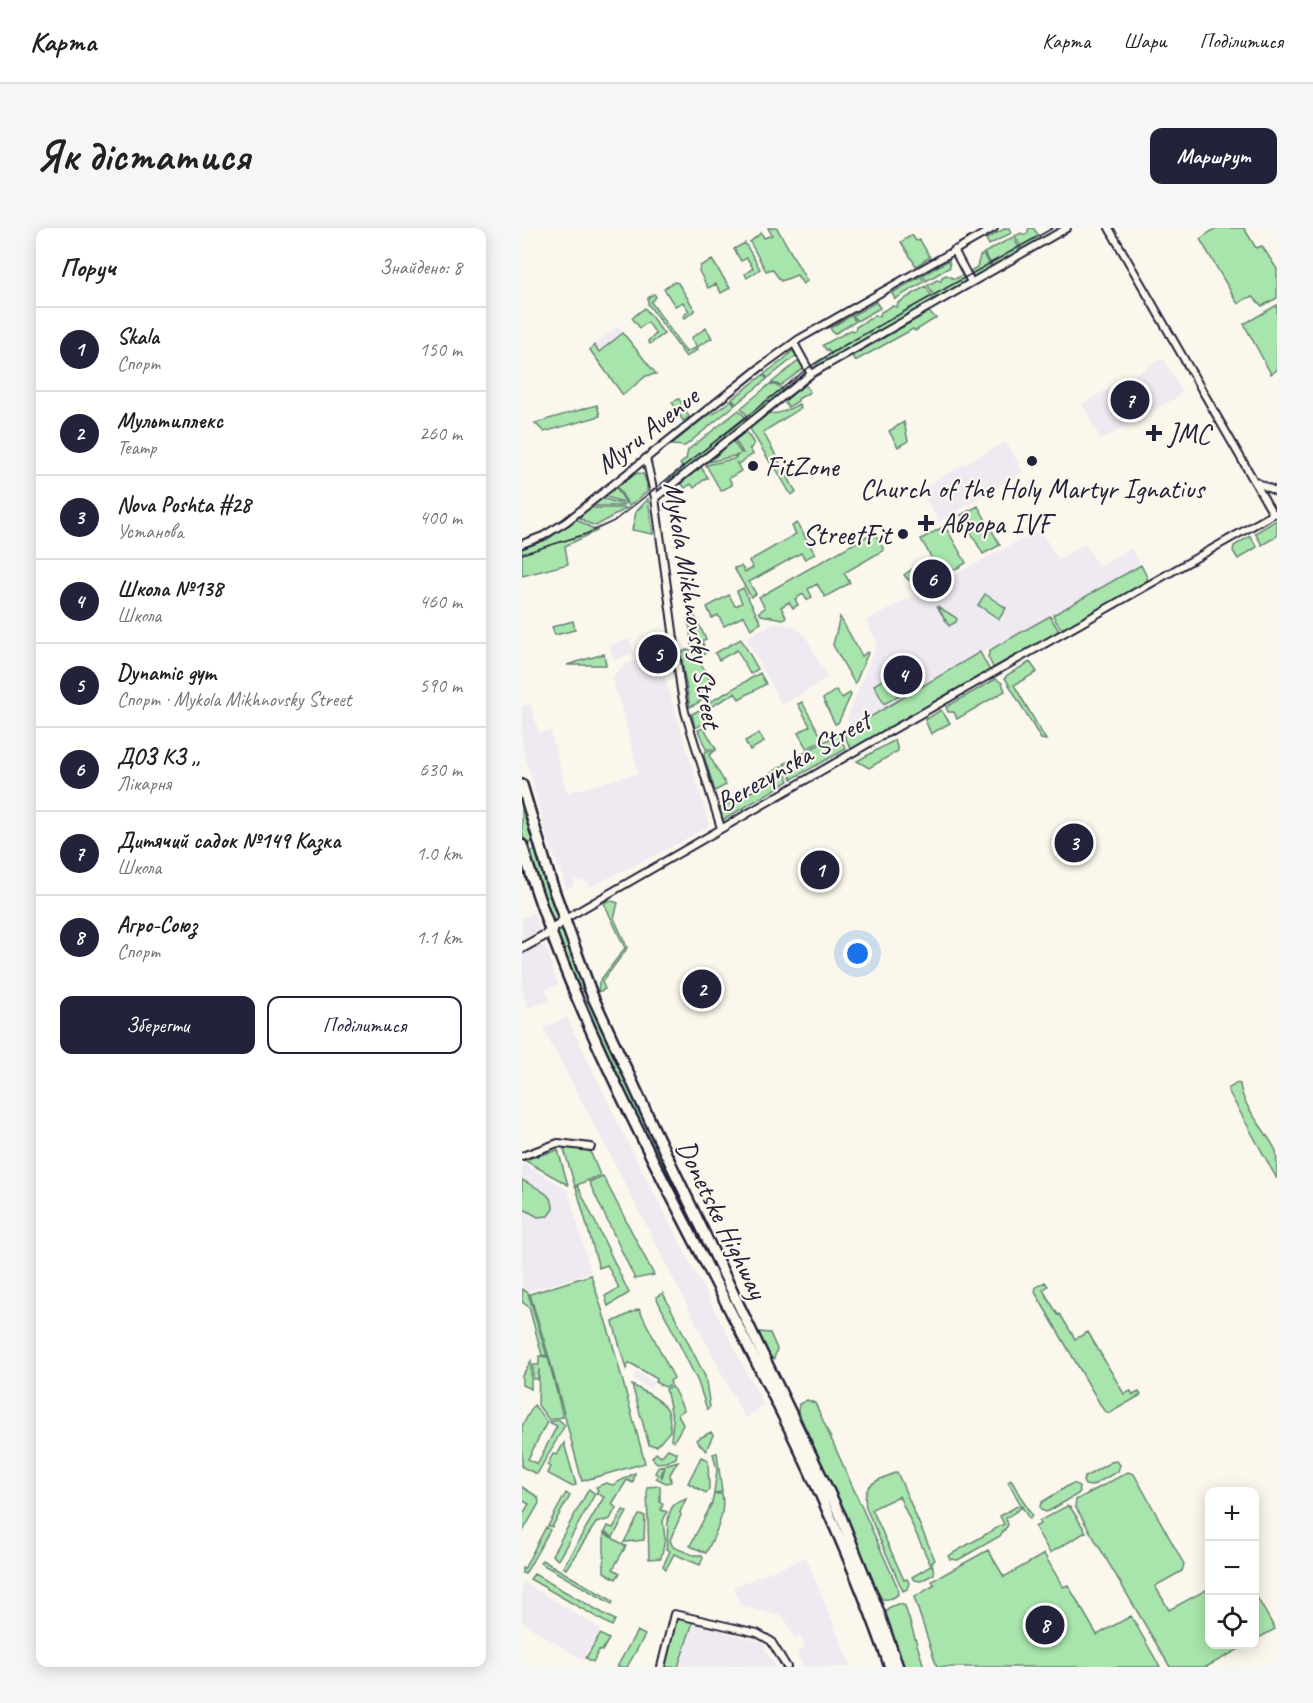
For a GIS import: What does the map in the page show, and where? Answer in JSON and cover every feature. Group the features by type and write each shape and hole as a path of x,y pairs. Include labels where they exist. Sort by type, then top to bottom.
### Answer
{"highway":[{"name":"Donetske Highway","path":"522,784 539,845 592,995 841,1517 898,1667"},
{"path":"523,847 539,845"},
{"name":"Donetske Highway","path":"523,847 551,931 601,1053 639,1134 792,1434 833,1520 890,1667"},
{"path":"578,1000 592,995"}],"main road":[{"name":"Berezynska Street","path":"522,948 551,931 565,919"}],"street":[{"name":"Myru Avenue","path":"522,544 543,536 567,522 794,343 994,228"},
{"name":"Myru Avenue","path":"655,498 812,374 1067,228"},
{"path":"1109,228 1254,481 1275,513"},
{"path":"954,250 971,282"},
{"path":"794,343 812,374"},
{"name":"Mykola Mikhnovsky Street","path":"646,458 655,498 685,712 721,828"},
{"path":"1254,481 1277,492"},
{"name":"Berezynska Street","path":"565,919 1275,513"},
{"path":"522,1156 558,1143 591,1147"},
{"path":"661,1667 674,1614 757,1633 771,1641 787,1667"}],"shaded area":[{"path":"618,326 623,333 599,352 594,345"},
{"path":"1160,360 1164,360 1182,390 1179,396 1101,440 1082,404"},
{"path":"1005,442 1022,470 1021,473 939,522 920,489"},
{"path":"1040,530 1058,559 1085,544 1099,566 1131,548 1141,565 994,647 991,646 852,728 847,719 877,643 866,621"},
{"path":"774,623 794,626 805,635 828,678 782,705 746,638"},
{"path":"630,639 634,654 614,660 609,645"},
{"path":"658,654 709,823 708,827 590,888 581,879 579,882 577,879 567,889 548,840 522,744 522,706 531,704 539,733 550,730 567,793 638,773 612,677 626,663"},
{"path":"534,913 540,931 522,940 522,918"},
{"path":"546,945 558,984 546,989 550,1001 527,1008 522,987 522,955 536,947"},
{"path":"567,1017 624,1135 764,1405 746,1418 545,1033 545,1027"},
{"path":"525,1164 568,1190 591,1272 529,1291 522,1287 522,1165"},
{"path":"637,1372 654,1382 650,1389 633,1379"},
{"path":"806,1557 851,1667 803,1667 797,1652 805,1648 800,1636 795,1638 784,1617 741,1606 737,1597 734,1587"},
{"path":"522,1581 601,1629 583,1660 522,1622"},
{"path":"694,1623 765,1643 766,1651 776,1667 679,1667"}],"green space":[{"path":"768,228 777,228 807,281 803,284 797,275 781,281 772,269 766,271 750,242 761,233 764,238 772,235"},
{"path":"1009,228 1011,233 989,245 986,239"},
{"path":"1029,228 1033,228 1041,238 1052,234 1023,251 1015,236 1021,233 1027,234"},
{"path":"1216,228 1244,228 1256,248 1262,246 1277,269 1277,298 1262,306 1253,297 1238,304 1200,239"},
{"path":"912,235 916,241 920,240 930,257 916,266 901,242"},
{"path":"1013,237 1021,251 993,267 984,253"},
{"path":"745,243 760,269 747,278 745,274 753,268 747,258 741,261 734,249"},
{"path":"983,254 992,268 974,277 970,271 977,267 980,256"},
{"path":"712,260 730,288 721,293 716,284 708,288 699,271 700,266"},
{"path":"949,260 950,267 926,281 923,275"},
{"path":"946,275 955,279 963,275 966,283 936,300 928,285 937,280 941,281"},
{"path":"921,276 924,282 895,299 892,293"},
{"path":"674,282 678,283 695,310 684,319 683,316 689,311 683,302 675,306 664,289"},
{"path":"926,286 934,301 818,367 816,363 831,354 823,345 851,330 855,331 856,327 875,315 880,317 881,312 892,306 897,307 898,303"},
{"path":"654,294 656,297 651,302 686,352 695,348 697,350 686,357 648,304 648,298"},
{"path":"876,302 880,308 857,321 853,315"},
{"path":"1277,305 1277,370 1271,374 1244,324"},
{"path":"645,308 664,334 650,344 648,341 656,334 648,322 640,328 632,318"},
{"path":"929,312 936,318 855,361 852,356"},
{"path":"852,315 855,322 834,334 830,328"},
{"path":"706,328 712,338 697,347 691,338"},
{"path":"623,333 656,374 646,376 623,395 590,350 594,345 599,352"},
{"path":"792,351 797,355 768,378 764,374 782,361"},
{"path":"800,360 804,368 781,385 771,383"},
{"path":"763,375 767,379 736,404 732,399"},
{"path":"800,377 750,419 741,408 770,384 779,386 783,390"},
{"path":"805,384 810,392 788,407 786,400"},
{"path":"679,399 689,417 683,421 672,402"},
{"path":"731,400 735,405 685,446 671,445 708,415 715,413"},
{"path":"799,404 801,408 763,432 796,492 791,495 750,429 769,413 788,410"},
{"path":"597,405 600,416 544,432 535,423"},
{"path":"739,410 748,420 668,485 666,482 683,468 680,464 686,459 688,450"},
{"path":"904,422 908,441 898,447 889,431"},
{"path":"746,431 754,444 749,448 753,454 738,464 736,462 741,471 729,478 732,485 721,491 706,465 734,459 738,455 709,462 733,441 743,453 735,440"},
{"path":"701,467 708,478 694,488 691,484 685,488 681,483"},
{"path":"637,473 643,474 647,483 647,492 629,506 617,486"},
{"path":"616,487 626,503 604,496"},
{"path":"602,498 624,505 592,506"},
{"path":"648,499 653,534 632,530 636,512"},
{"path":"978,506 1000,545 983,554 961,515"},
{"path":"590,508 627,508 596,526 580,518"},
{"path":"576,519 597,531 565,546 568,564 522,576 522,549 548,539"},
{"path":"1277,520 1277,536 1262,545 1255,533"},
{"path":"797,523 815,554 805,559 801,553 749,582 756,594 751,597 734,568 741,566 745,572 753,568 749,561 796,534 792,526"},
{"path":"945,526 966,563 942,577 921,539"},
{"path":"874,532 884,550 844,573 850,583 825,597 817,584 808,589 812,597 807,600 803,594 795,599 798,605 793,608 789,602 781,607 786,617 783,619 761,615 759,612 765,608 759,597"},
{"path":"1250,536 1257,547 1238,559 1233,551 1234,546"},
{"path":"1141,565 1147,582 1067,628 1058,625 1053,615"},
{"path":"914,568 923,584 912,582 904,575"},
{"path":"743,588 761,623 751,629 744,616 724,626 718,615 712,618 707,607 729,595 735,606 742,603 737,591"},
{"path":"985,594 1006,608 999,619 978,605"},
{"path":"937,606 955,617 956,622 949,626"},
{"path":"694,615 706,639 702,641 704,646 691,645 687,619"},
{"path":"1050,616 1059,631 994,669 988,657 990,650"},
{"path":"840,617 862,656 868,653 855,684 833,645"},
{"path":"573,621 575,630 555,635 552,627"},
{"path":"741,639 758,669 750,674 737,650 719,660 715,653"},
{"path":"686,650 704,651 705,654 698,659 711,683 700,690 703,700 690,707 681,656 681,653"},
{"path":"980,652 990,671 851,749 843,733"},
{"path":"604,654 606,665 567,665 570,664"},
{"path":"1030,662 1037,672 1014,685 1046,740 1041,739 1005,678"},
{"path":"899,670 910,689 884,704 874,685"},
{"path":"760,673 766,684 739,699 735,693 707,709 705,705"},
{"path":"996,679 1002,683 1005,691 957,719 954,712 948,712 946,707"},
{"path":"836,690 842,698 850,693 851,695 838,723 835,724 823,699"},
{"path":"802,702 823,740 807,749 798,733 810,726 798,704"},
{"path":"703,708 709,721 695,728 692,714"},
{"path":"941,710 950,723 931,734 925,720"},
{"path":"704,728 716,749 706,749 698,730"},
{"path":"759,733 764,742 750,750 745,741"},
{"path":"838,734 846,749 792,779 784,764"},
{"path":"895,740 898,751 869,768 857,761"},
{"path":"706,751 715,751 709,755 726,785 715,791 704,756"},
{"path":"782,766 789,781 723,820 720,808 758,788 757,782"},
{"path":"522,797 534,839 528,844 525,842 522,831"},
{"path":"532,851 538,854 559,915 556,920 550,919 529,857"},
{"path":"609,900 618,903 614,918 627,947 602,982 605,989 598,992 599,982 625,948 604,903"},
{"path":"559,931 565,932 586,990 584,992 579,992 556,935"},
{"path":"590,1001 785,1410 632,1112 584,1005"},
{"path":"1237,1083 1240,1084 1250,1110 1276,1151 1277,1179 1229,1092 1228,1089"},
{"path":"563,1146 590,1151 600,1175 575,1186"},
{"path":"558,1150 568,1185 524,1160"},
{"path":"603,1176 654,1275 635,1279 589,1182"},
{"path":"522,1180 542,1191 550,1199 553,1209 548,1216 538,1217 522,1208"},
{"path":"578,1186 629,1293 608,1306 605,1296 619,1288 607,1265 599,1268 576,1187"},
{"path":"591,1275 611,1338 645,1463 582,1481 530,1294"},
{"path":"1045,1282 1048,1286 1043,1290 1075,1339 1088,1332 1124,1394 1131,1391 1133,1395 1139,1392 1141,1395 1110,1413 1104,1411 1035,1292 1036,1287"},
{"path":"522,1289 528,1293 547,1356 542,1355 529,1307 522,1302"},
{"path":"663,1293 705,1376 710,1407 707,1409 698,1382 656,1297"},
{"path":"639,1309 674,1378 670,1381 671,1384 665,1387 655,1382 657,1379 632,1364 629,1363 626,1369 613,1322"},
{"path":"758,1332 770,1333 777,1349 774,1359 769,1357"},
{"path":"539,1356 548,1357 563,1417 549,1420 538,1405 539,1369 538,1379 533,1379 533,1365 539,1365"},
{"path":"531,1361 531,1389 522,1385 522,1376"},
{"path":"632,1385 658,1400 668,1411 670,1431 657,1446 649,1445"},
{"path":"672,1386 684,1410 678,1414 683,1425 674,1441 671,1440 673,1420 666,1389"},
{"path":"807,1400 815,1403 817,1407 897,1586 898,1594 893,1598 882,1599 875,1587 798,1411 799,1404"},
{"path":"534,1405 547,1422 528,1459 537,1464 557,1426 549,1422 559,1420 565,1425 537,1474 522,1467 522,1426"},
{"path":"711,1432 713,1435 706,1451 696,1440"},
{"path":"564,1443 576,1485 571,1486 547,1473 550,1467 547,1465 553,1454 557,1455"},
{"path":"668,1449 677,1453 676,1458 657,1463 652,1458 656,1453 661,1457"},
{"path":"717,1453 722,1492 714,1493 717,1470 713,1454"},
{"path":"701,1457 708,1460 709,1490 706,1493 688,1483"},
{"path":"678,1461 670,1474 671,1482 666,1483 656,1478 658,1475 655,1473 659,1466 663,1468 662,1477 665,1468 661,1466"},
{"path":"1116,1461 1120,1465 1118,1471 1092,1486 1085,1485 1083,1481 1085,1477"},
{"path":"897,1472 935,1560 932,1562 934,1574 921,1581 914,1580 912,1577 931,1566 899,1496 872,1509 904,1580 907,1579 909,1583 907,1589 903,1591 866,1508 865,1499 866,1492 872,1484"},
{"path":"1128,1472 1134,1474 1184,1564 1182,1571 1155,1586 1169,1610 1205,1591 1205,1649 1240,1649 1206,1667 1170,1667 1075,1506 1076,1500"},
{"path":"635,1473 633,1483 627,1480 612,1504 616,1508 610,1519 596,1523 566,1569 563,1567 604,1497 596,1493 598,1490 596,1487 606,1483 613,1485"},
{"path":"1011,1480 1032,1516 1029,1519 1008,1482"},
{"path":"1071,1484 1079,1487 1078,1494 1049,1511 1041,1510 1042,1502"},
{"path":"660,1486 660,1502 663,1504 661,1510 667,1512 663,1521 665,1540 661,1558 649,1559 647,1487"},
{"path":"522,1487 538,1497 539,1503 522,1533 522,1516 529,1504 522,1500"},
{"path":"589,1489 595,1494 558,1560 552,1555"},
{"path":"566,1493 570,1496 552,1527 548,1526"},
{"path":"714,1494 722,1494 723,1502 719,1524 706,1553 690,1546 712,1503"},
{"path":"686,1499 670,1540 673,1547 693,1555 702,1555 703,1558 700,1565 674,1554 666,1569 663,1566 670,1551 666,1549 669,1516 673,1506"},
{"path":"1019,1505 1021,1508 1006,1518 1008,1525 1000,1536 958,1560 950,1559 948,1556 1004,1524 1000,1516"},
{"path":"1067,1506 1071,1508 1086,1532 1050,1553 1035,1527 1040,1524 1039,1521"},
{"path":"623,1510 627,1512 613,1537 605,1532 608,1526 613,1528"},
{"path":"639,1515 645,1516 644,1540 624,1542"},
{"path":"546,1527 550,1530 525,1574 522,1573 522,1568 524,1569"},
{"path":"604,1533 626,1546 613,1569 620,1573 616,1579 604,1572"},
{"path":"988,1550 1004,1577 1044,1554 1063,1587 1068,1585 1097,1635 1131,1616 1160,1667 937,1667 914,1597 935,1585 932,1581"},
{"path":"542,1560 613,1601 612,1604 540,1563"},
{"path":"534,1574 615,1620 612,1626 530,1579"},
{"path":"1259,1601 1275,1629 1259,1638"},
{"path":"897,1604 905,1606 924,1667 903,1667 885,1616 888,1608"},
{"path":"677,1616 693,1622 678,1667 663,1667"},
{"path":"637,1631 645,1635 627,1667 617,1667"},
{"path":"600,1634 609,1639 602,1651 599,1650 593,1662 586,1658"}],"tram line":[{"path":"522,554 586,534 614,521 808,368 1053,228"}],"place":[{"name":"Дитячий садок №149 Казка","path":"1130,400"},
{"name":"JMC","path":"1154,433"},
{"name":"Church of the Holy Martyr Ignatius","path":"1032,461"},
{"name":"FitZone","path":"753,466"},
{"name":"Аврора IVF","path":"926,523"},
{"name":"StreetFit","path":"903,534"},
{"name":"ДОЗ КЗ ,,","path":"932,579"},
{"name":"Dynamic gym","path":"658,654"},
{"name":"Школа №138","path":"903,675"},
{"name":"Nova Poshta #28","path":"1074,843"},
{"name":"Skala","path":"820,870"},
{"name":"Мультиплекс","path":"702,989"},
{"name":"Агро-Союз","path":"1045,1625"}]}
